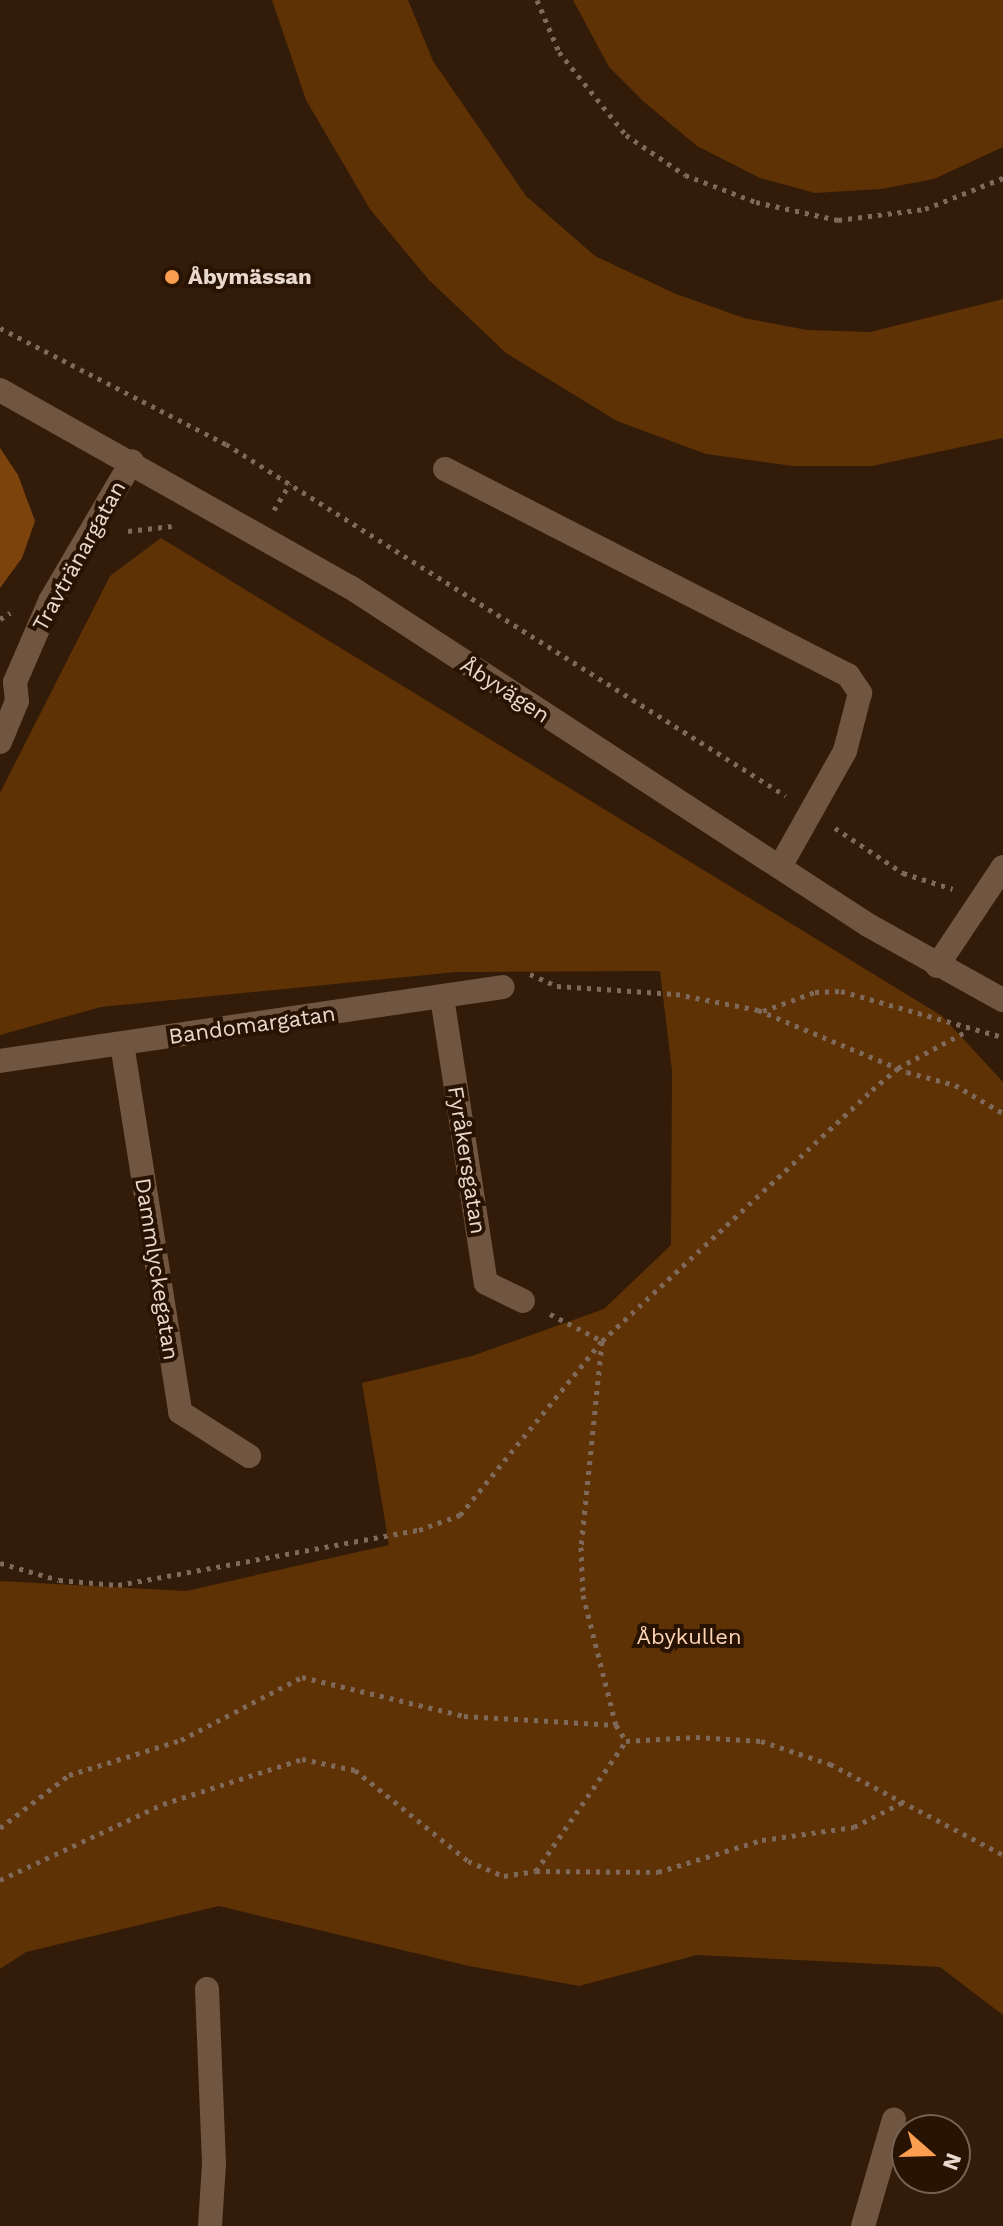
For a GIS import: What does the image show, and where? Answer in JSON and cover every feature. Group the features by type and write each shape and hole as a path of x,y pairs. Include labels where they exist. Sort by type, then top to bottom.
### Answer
{"street":[{"name":"Åbyvägen","path":"0,390 132,461 350,587 780,867 937,966 1003,1000"},
{"name":"Travtränargatan","path":"0,742 17,701 8,674 132,461"},
{"path":"445,469 848,675 860,693 856,717 814,814 780,867"},
{"path":"937,966 1003,867"},
{"name":"Bandomargatan","path":"0,1061 503,987"},
{"name":"Fyråkersgatan","path":"442,997 486,1283 523,1301"},
{"name":"Dammlyckegatan","path":"122,1044 180,1412 249,1456"},
{"path":"207,1989 214,2164 210,2226"},
{"path":"863,2226 891,2129"}],"path":[{"path":"537,0 559,52 626,135 685,175 756,202 838,220 925,209 1003,178"},
{"path":"0,328 290,483 903,873 979,901"},
{"path":"260,535 290,483"},
{"path":"122,535 159,524 182,530"},
{"path":"0,619 31,592 50,601"},
{"path":"762,1011 815,992 841,991 912,1007 967,1031 1001,1036 1003,1045"},
{"path":"0,1563 59,1580 118,1585 446,1522 478,1494 602,1341 872,1090 898,1068 956,1041 967,1031"},
{"path":"523,1301 602,1341"},
{"path":"602,1341 581,1559 583,1595 616,1725 626,1741"},
{"path":"0,1828 69,1775 181,1740 302,1677 464,1716 616,1725"},
{"path":"626,1741 761,1741 830,1764 906,1801 1003,1855"},
{"path":"536,1871 626,1741"},
{"path":"0,1880 163,1804 302,1759 355,1770 468,1861 504,1876 536,1871 658,1872 762,1840 854,1827 906,1801"}],"green space":[{"path":"272,0 408,0 433,61 526,196 595,256 676,294 744,318 807,330 870,332 1003,299 1003,438 872,466 793,466 706,454 617,421 506,353 429,280 370,209 306,100"},
{"path":"573,0 1003,0 1003,147 934,179 881,189 815,193 760,178 697,146 644,102 609,67"},
{"name":"Åbykullen","path":"161,538 942,1016 1003,1082 1003,2015 940,1967 697,1955 579,1986 469,1966 219,1906 26,1952 0,1969 0,1581 186,1591 389,1545 362,1383 472,1356 604,1309 671,1245 672,1071 660,971 456,972 101,1007 0,1035 0,793 110,576"}],"shaded area":[{"path":"0,448 18,475 35,521 22,558 0,588"}],"place":[{"name":"Åbymässan","path":"172,277"}]}
